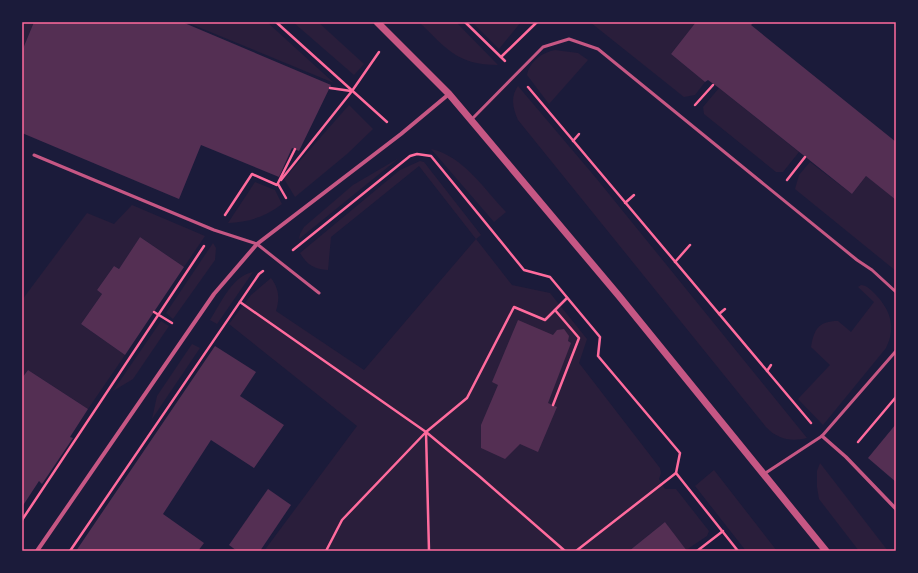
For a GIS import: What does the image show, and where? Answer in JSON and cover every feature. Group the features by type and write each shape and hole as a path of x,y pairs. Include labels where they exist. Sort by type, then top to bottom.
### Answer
{"street":[{"path":"377,22 449,94 619,296 826,551"},
{"path":"37,551 214,294 257,244 401,134 449,94"},
{"path":"822,436 846,457 896,509"}],"lane":[{"path":"471,120 542,47 569,39 598,49 857,260 872,270 896,292"},
{"path":"34,155 214,230 257,244 319,293"},
{"path":"764,474 822,436 896,351"}],"path":[{"path":"276,22 352,91"},
{"path":"465,22 517,74 822,436"},
{"path":"501,57 537,22"},
{"path":"277,185 352,91 391,35"},
{"path":"691,110 713,85"},
{"path":"330,88 352,91"},
{"path":"573,142 580,134"},
{"path":"277,185 295,150"},
{"path":"70,551 259,274 300,245 410,156 424,155 431,156 524,270 550,277 600,337 598,356 680,453 676,473 576,551"},
{"path":"784,184 804,157"},
{"path":"22,520 252,174 277,185 297,213"},
{"path":"625,203 634,195"},
{"path":"675,262 690,245"},
{"path":"326,551 342,520 426,432 467,398 514,307 545,320 567,298"},
{"path":"240,302 426,432 565,551"},
{"path":"719,314 725,308"},
{"path":"553,405 579,338 555,310"},
{"path":"767,371 771,365"},
{"path":"846,457 896,397"},
{"path":"426,432 429,551"},
{"path":"676,473 738,551"},
{"path":"697,551 723,531"}],"shaded area":[{"path":"22,22 34,22 22,51"},
{"path":"186,22 267,22 334,83"},
{"path":"293,22 318,22 364,64 354,75"},
{"path":"419,22 456,22 498,65 472,62 462,58 445,47"},
{"path":"472,22 521,22 499,49"},
{"path":"590,22 696,22 671,54 705,82 695,95 684,97"},
{"path":"555,50 578,53 588,60 549,104 527,75 528,70 537,58"},
{"path":"518,86 596,178 807,438 795,440 780,437 766,427 518,120 513,99 515,90"},
{"path":"719,88 799,152 783,172 776,172 704,114 703,107"},
{"path":"349,105 373,129 347,154 295,197 284,179"},
{"path":"431,149 443,153 463,166 506,212 494,222"},
{"path":"399,158 299,239 304,227 353,185"},
{"path":"420,161 424,162 481,235 476,239 419,166 331,237 328,270 311,266 305,261 300,253 400,170"},
{"path":"810,162 852,194 866,176 896,200 896,271 795,189 799,175"},
{"path":"255,182 275,190 282,204 256,218 228,223"},
{"path":"132,205 205,236 184,267 140,237 119,269 114,266 97,290 102,294 81,324 125,355 88,409 28,370 22,378 22,300 87,213 114,224"},
{"path":"476,239 512,285 550,293 587,339 579,363 660,468 661,473 659,479 665,489 676,489 709,531 707,536 686,550 665,522 629,551 264,551 357,426 229,324 251,295 271,278 276,286 278,294 276,311 364,370"},
{"path":"213,243 216,248 215,260 173,319 166,313"},
{"path":"253,272 217,324 210,320 233,284 239,279"},
{"path":"861,285 866,286 880,299 884,305 890,319 891,333 886,348 823,425 798,399 830,365 811,347 812,341 818,328 821,325 831,321 838,321 851,332 874,302 858,287"},
{"path":"161,321 169,326 133,379 113,391"},
{"path":"192,344 200,348 152,419 157,396"},
{"path":"820,463 888,551 859,551 819,499 817,471"},
{"path":"714,470 777,551 746,551 695,486"}],"building":[{"path":"34,22 182,22 331,85 299,151 292,148 279,177 201,145 179,199 22,133 22,51"},
{"path":"696,22 754,22 751,25 896,142 896,200 866,176 852,194 719,88 708,80 705,82 671,54"},
{"path":"140,237 184,267 125,355 81,324 102,294 97,290 114,266 119,269"},
{"path":"518,320 553,335 557,330 564,329 569,336 568,341 571,343 548,403 557,407 538,452 520,444 505,459 481,448 481,425 498,385 492,382"},
{"path":"215,346 256,372 240,396 284,425 254,468 211,440 163,514 204,543 198,551 76,551"},
{"path":"28,370 88,409 70,437 73,438 42,484 39,481 22,507 22,378"},
{"path":"896,424 896,482 868,458"},
{"path":"268,489 291,505 260,551 237,551 229,545"},
{"path":"665,522 687,551 629,551"}]}
